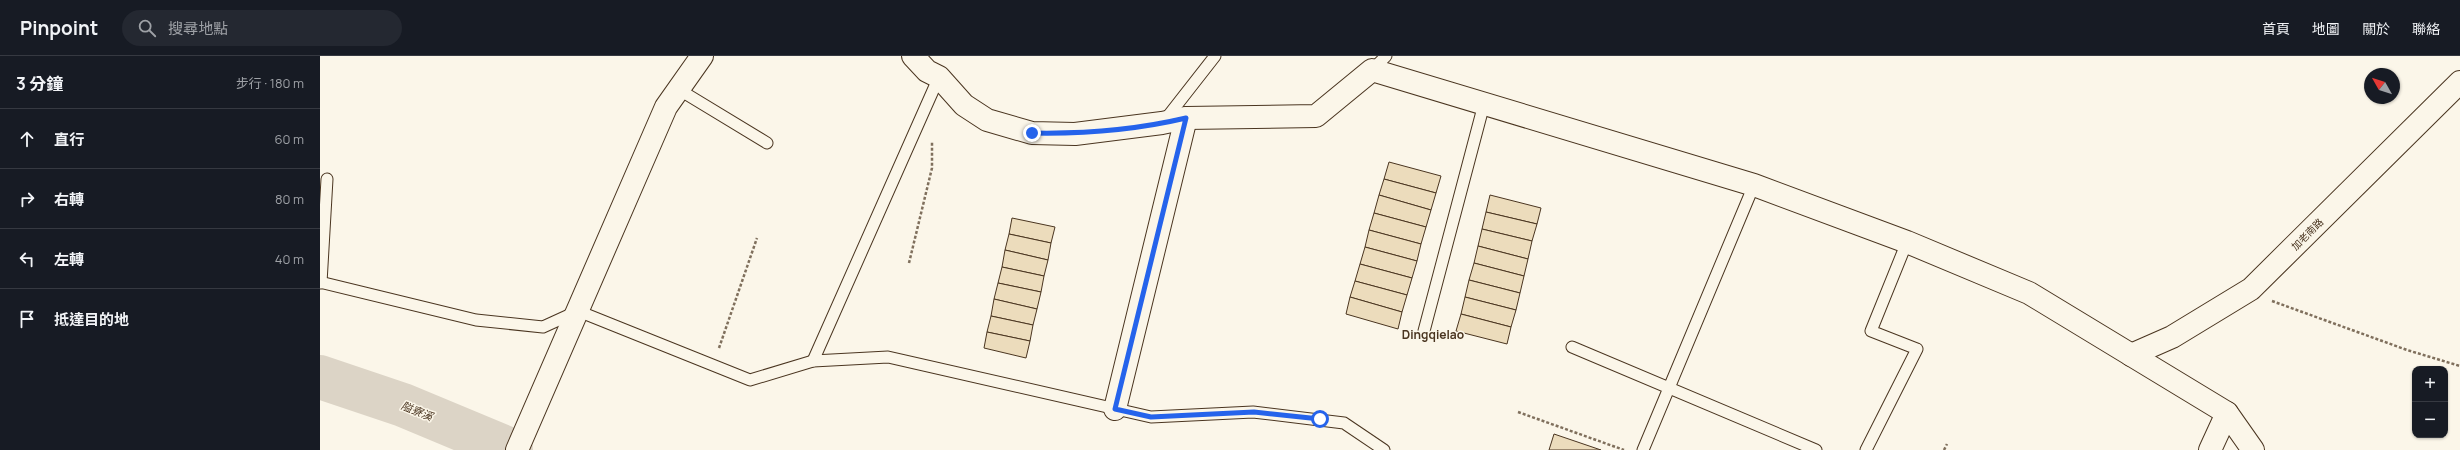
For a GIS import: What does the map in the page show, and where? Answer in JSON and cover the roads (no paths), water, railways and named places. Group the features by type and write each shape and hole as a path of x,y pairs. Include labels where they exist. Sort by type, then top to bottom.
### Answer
{"street":[{"path":"517,450 562,342 578,311 666,107 702,56"},
{"path":"912,56 927,71 939,77 964,105 987,120 1032,133 1075,134 1162,123 1186,118 1316,116 1379,63 1484,104 1754,185 1907,242 2029,293 2227,413 2252,450"},
{"name":"加老南路","path":"2131,355 2172,337 2251,289 2460,82"},
{"path":"1115,409 1186,118"},
{"path":"2210,450 2227,413"}],"lane":[{"path":"1162,123 1215,56"},
{"path":"813,361 939,77"},
{"path":"678,89 767,143"},
{"path":"1424,331 1484,104"},
{"path":"328,178 321,282 476,320 543,326 578,311 750,380 813,361 888,357 1151,417 1254,412 1344,423 1384,450"},
{"path":"1643,450 1754,185"},
{"path":"1866,450 1917,348 1870,331 1907,242"},
{"path":"1572,347 1816,450"}],"waterway":[{"name":"隘寮溪","path":"320,377 403,405 511,450"}],"district":[{"name":"Dingqielao","path":"1433,335"}]}
